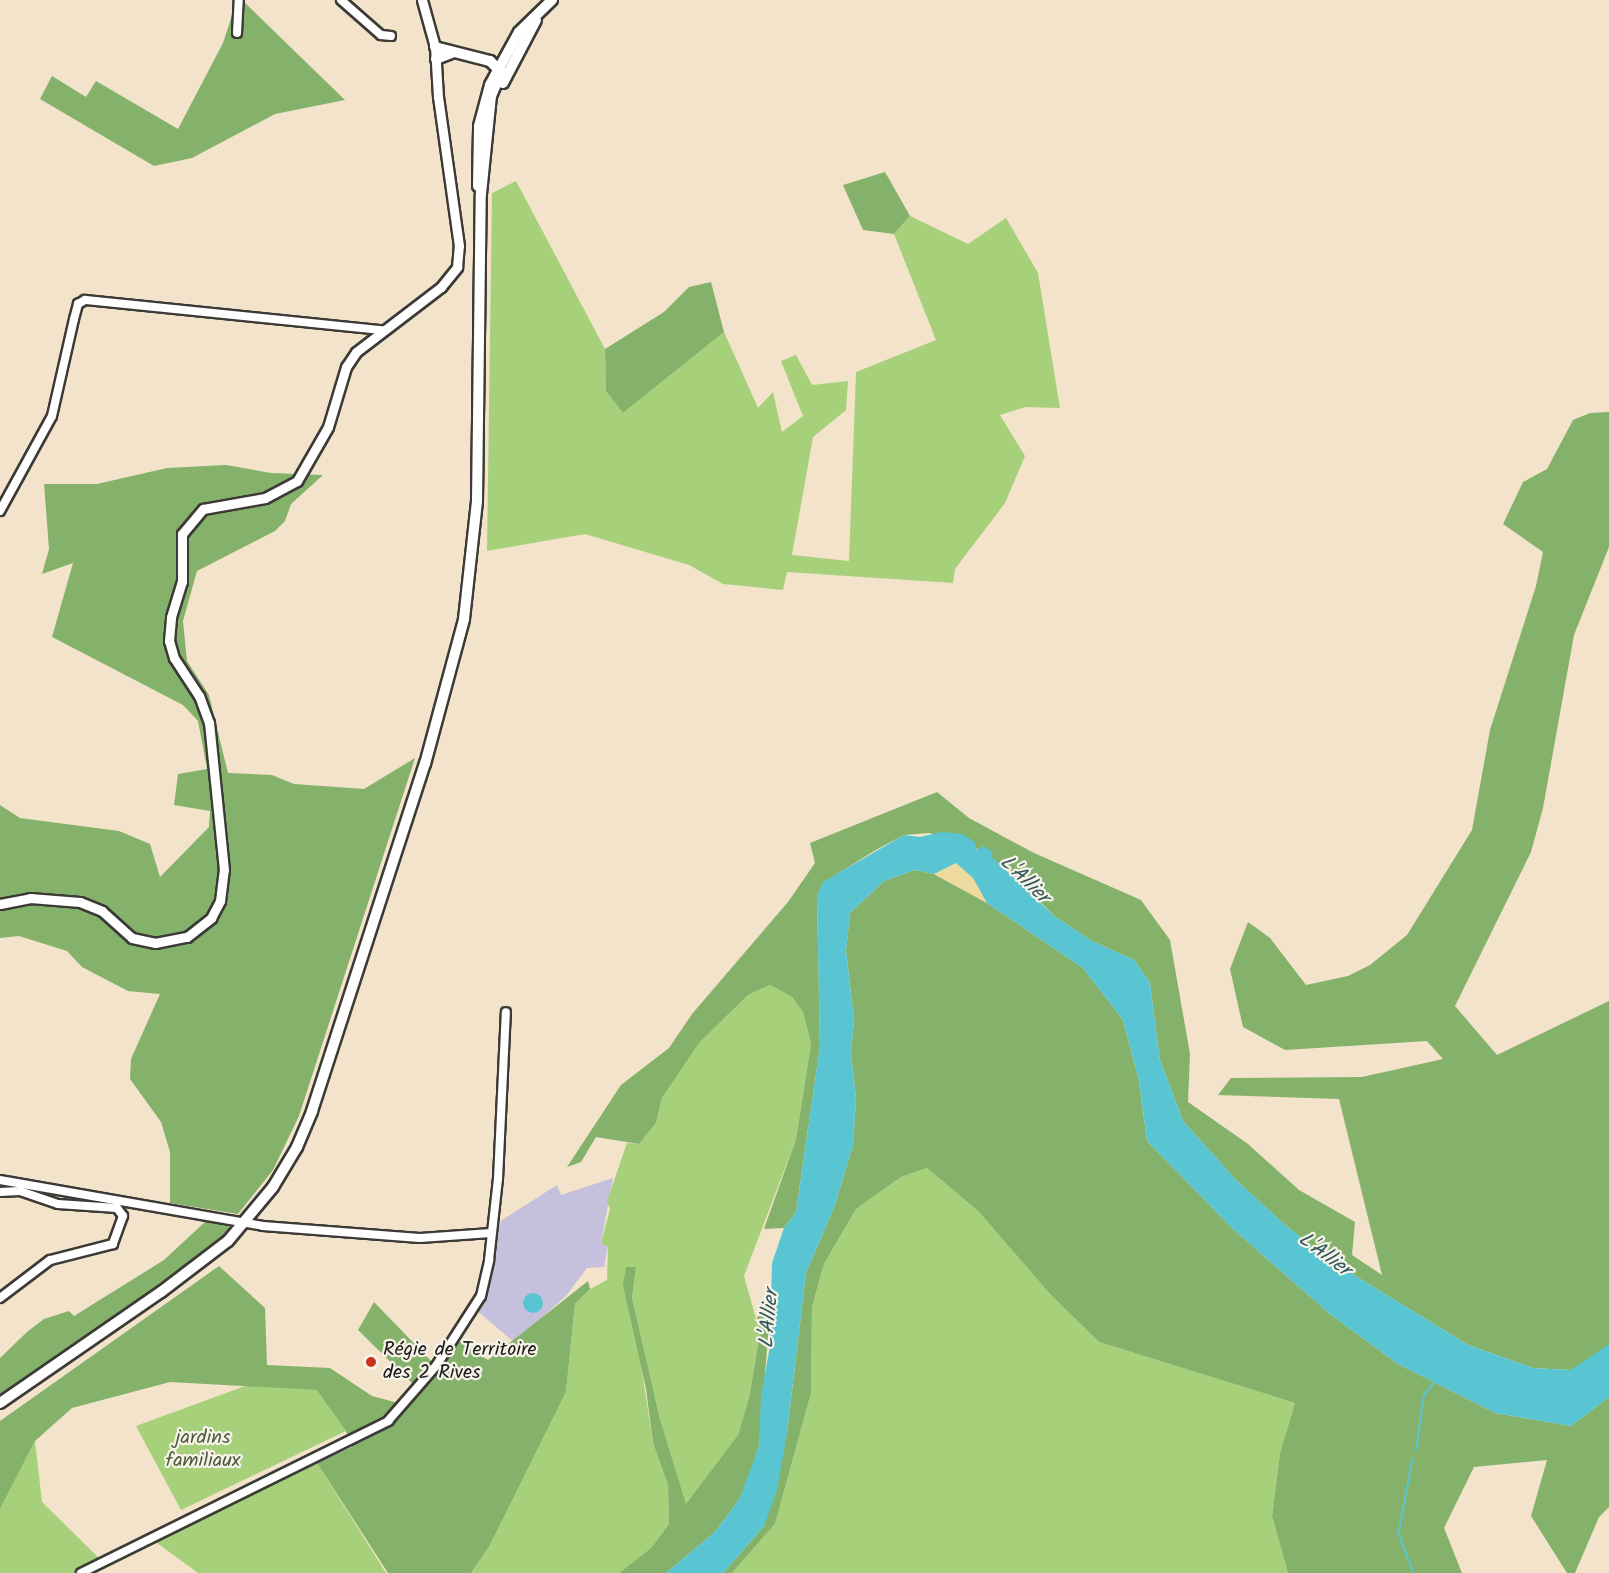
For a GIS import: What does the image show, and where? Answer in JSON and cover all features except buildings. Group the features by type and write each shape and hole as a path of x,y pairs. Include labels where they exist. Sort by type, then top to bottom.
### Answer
{"main road":[{"path":"481,195 477,182 479,126 501,72 540,12 552,0"},
{"path":"434,41 452,53 475,60 489,70 501,72"},
{"path":"436,59 452,53"},
{"path":"0,1403 193,1269 246,1223 273,1187 297,1147 320,1088 419,783 464,619 478,491 481,195 491,109 501,72"}],"street":[{"path":"237,33 239,0"},
{"path":"341,0 381,35 391,36"},
{"path":"0,904 41,898 80,902 102,911 132,938 155,943 187,937 211,918 224,882 209,723 199,696 174,658 168,636 182,582 182,534 203,509 265,498 297,481 328,427 350,359 382,330 441,288 457,267 459,246 438,97 434,41 422,0"},
{"path":"0,511 52,416 78,304 86,300 382,330"},
{"path":"81,1573 388,1421 436,1366 481,1296 498,1179 506,1012"},
{"path":"0,1180 246,1223 420,1238 491,1233"},
{"path":"0,1192 20,1191 58,1204 117,1208 123,1216 113,1244 50,1260 0,1298"}],"shaded area":[{"path":"613,1178 601,1243 608,1246 604,1267 587,1268 566,1296 514,1342 476,1310 494,1235 502,1220 557,1185 561,1195"}],"green space":[{"path":"237,0 242,0 345,100 275,114 192,158 154,166 40,99 52,76 86,97 96,81 178,129 223,43"},
{"path":"885,172 910,216 894,234 863,230 843,185"},
{"path":"516,181 605,349 606,391 623,413 724,332 758,408 773,392 782,432 803,416 781,361 796,355 812,385 848,381 846,410 813,437 792,555 849,561 856,372 936,340 894,234 910,216 968,244 1006,218 1038,273 1060,408 1025,407 1000,415 1025,456 1005,503 955,569 953,583 787,572 783,590 723,584 689,565 585,534 487,551 492,193"},
{"path":"711,282 724,332 623,413 606,391 605,349 664,312 689,287"},
{"path":"1609,412 1609,547 1574,635 1543,808 1531,852 1455,1006 1497,1055 1609,1001 1609,1344 1588,1362 1571,1370 1533,1368 1468,1345 1333,1262 1285,1225 1238,1182 1183,1121 1160,1060 1150,983 1134,960 1092,941 1054,916 1010,871 974,847 929,833 904,835 874,851 823,883 817,896 820,1046 796,1212 784,1228 764,1229 796,1139 811,1044 803,1012 792,997 770,985 748,995 699,1043 662,1098 656,1123 639,1144 596,1137 581,1162 567,1167 621,1085 669,1048 692,1014 788,902 815,863 810,843 937,792 969,818 1034,853 1141,900 1170,940 1190,1054 1188,1102 1248,1144 1299,1190 1355,1222 1352,1255 1382,1275 1339,1099 1218,1095 1231,1078 1362,1077 1443,1059 1427,1041 1285,1050 1243,1027 1230,969 1248,922 1270,938 1306,985 1348,976 1370,965 1407,935 1472,830 1490,730 1536,586 1543,552 1503,524 1523,482 1547,469 1573,420 1590,413"},
{"path":"226,465 271,473 323,475 291,504 285,521 275,531 197,571 183,621 187,661 209,695 228,773 272,775 294,784 364,789 415,758 299,1116 273,1170 238,1214 170,1203 170,1152 161,1122 130,1079 131,1059 160,994 128,991 82,967 67,951 19,936 0,938 0,805 20,818 119,831 150,844 160,877 209,827 210,811 174,805 178,774 207,769 198,721 183,705 52,637 73,563 42,574 49,549 44,484 97,484 167,468"},
{"path":"915,870 934,874 987,903 1083,968 1123,1020 1139,1081 1147,1141 1233,1229 1331,1315 1398,1364 1495,1413 1571,1426 1609,1397 1609,1507 1599,1517 1575,1573 1567,1573 1531,1516 1547,1460 1474,1467 1444,1528 1462,1573 1288,1573 1272,1516 1280,1453 1295,1403 1099,1342 1051,1295 978,1211 927,1168 901,1177 856,1209 824,1264 812,1307 811,1393 775,1524 732,1573 723,1573 764,1526 787,1433 806,1273 835,1205 853,1145 856,1098 851,1053 854,1020 846,951 850,913 884,881"},
{"path":"770,985 792,997 803,1012 811,1044 796,1139 744,1276 760,1333 749,1398 738,1435 686,1505 660,1419 632,1298 636,1268 626,1267 653,1443 668,1485 669,1524 651,1548 619,1573 471,1573 489,1547 566,1392 575,1304 590,1289 607,1280 608,1247 601,1243 610,1209 607,1201 627,1143 639,1144 656,1123 662,1098 699,1043 748,995"},
{"path":"927,1168 978,1211 1051,1295 1099,1342 1295,1403 1280,1453 1272,1516 1288,1573 732,1573 775,1524 811,1393 812,1307 824,1264 856,1209 901,1177"},
{"path":"206,1221 226,1224 232,1230 206,1254 0,1397 0,1358 27,1332 44,1319 69,1311 74,1316 164,1260"},
{"path":"219,1266 265,1308 267,1365 330,1368 372,1396 402,1404 416,1387 358,1330 374,1302 433,1363 454,1338 488,1360 588,1281 590,1289 575,1304 566,1392 489,1547 471,1573 388,1573 317,1463 352,1447 346,1431 317,1390 170,1382 72,1408 35,1441 0,1509 0,1421"},
{"path":"626,1267 636,1267 632,1298 660,1419 686,1504 738,1435 749,1398 760,1333 757,1317 770,1313 759,1446 740,1498 715,1532 666,1573 619,1573 651,1548 669,1524 668,1485 653,1443 646,1389 623,1285"},
{"name":"jardins familiaux","path":"248,1385 318,1390 346,1431 181,1510 136,1426"},
{"path":"35,1441 42,1502 103,1562 81,1573 0,1573 0,1509"},
{"path":"317,1463 386,1573 198,1573 153,1540"}],"sand":[{"path":"956,863 973,878 987,903 934,874"}],"water":[{"path":"942,832 962,834 975,842 976,850 982,846 993,852 991,856 1054,916 1092,941 1134,960 1150,983 1160,1060 1183,1121 1238,1182 1285,1225 1333,1262 1468,1345 1533,1368 1571,1370 1609,1344 1609,1397 1571,1426 1495,1413 1398,1364 1331,1315 1233,1229 1147,1141 1139,1081 1123,1020 1083,968 987,903 973,878 956,863 934,874 915,870 884,881 850,913 846,951 854,1020 851,1053 856,1098 853,1145 835,1205 806,1273 787,1433 777,1490 764,1526 723,1573 666,1573 715,1532 740,1498 759,1446 761,1396 770,1346 772,1263 784,1228 796,1212 820,1046 817,896 823,882 904,835 920,837"},
{"path":"533,1293 540,1296 543,1303 540,1310 533,1313 526,1310 523,1303 526,1296"}],"waterway":[{"path":"1416,1450 1424,1395 1436,1381"},
{"path":"1413,1459 1399,1534 1414,1573"}],"place":[{"name":"Régie de Territoire des 2 Rives","path":"371,1362"}],"water label":[{"name":"L'Allier","path":"1024,880"},
{"name":"L'Allier","path":"1324,1255"},
{"name":"L'Allier","path":"770,1319"}]}
